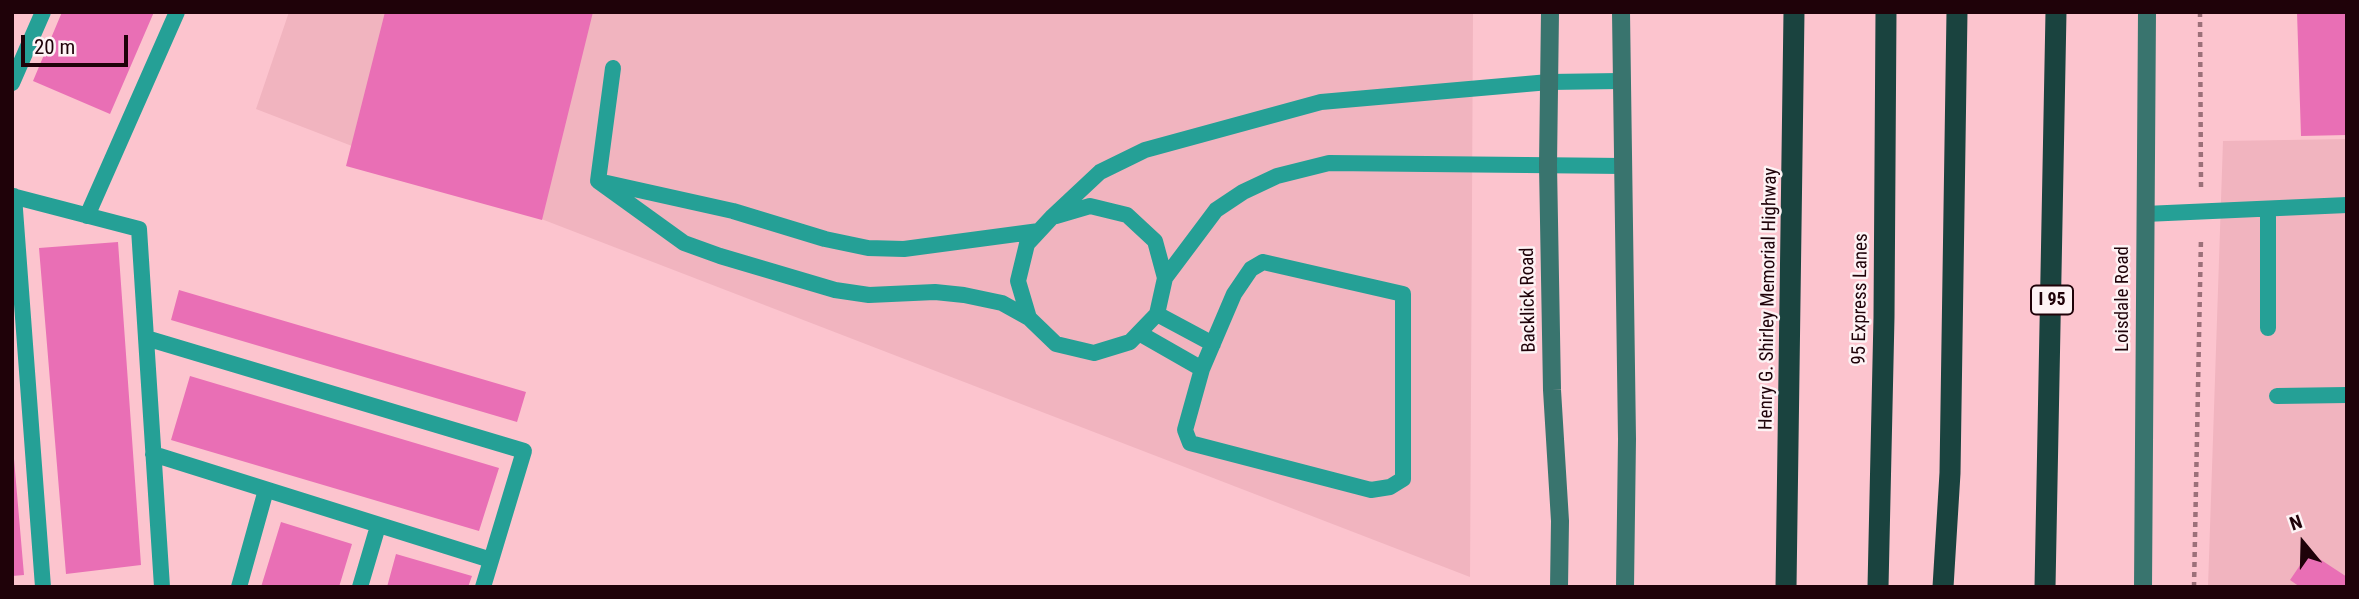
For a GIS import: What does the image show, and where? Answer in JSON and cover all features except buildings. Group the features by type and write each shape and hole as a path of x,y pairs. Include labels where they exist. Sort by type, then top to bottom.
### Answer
{"highway":[{"name":"Henry G. Shirley Memorial Highway","path":"1786,587 1794,12"},
{"name":"95 Express Lanes","path":"1878,587 1884,317 1886,12"},
{"path":"1943,587 1950,473 1957,12"},
{"name":"I 95","path":"2045,587 2056,12"}],"main road":[{"name":"Backlick Road","path":"1550,12 1548,165 1552,390 1560,521 1559,587"},
{"path":"1621,12 1627,439 1625,587"},
{"name":"Loisdale Road","path":"2143,587 2147,12"}],"lane":[{"path":"12,83 43,12"},
{"path":"88,216 177,12"},
{"path":"598,181 613,68"},
{"path":"1029,318 1018,281 1027,244 1100,172 1145,150 1321,102 1549,82 1620,81"},
{"path":"598,181 684,243 720,256 835,290 869,295 934,292 1002,303 1029,318 1056,344 1094,353 1130,342 1157,314 1166,278 1216,210 1243,192 1277,176 1329,163 1623,166"},
{"path":"598,181 733,211 825,239 868,248 904,248 1039,231"},
{"path":"43,587 13,196 139,229 162,587"},
{"path":"2145,214 2347,205"},
{"path":"1054,216 1090,206 1127,215 1155,241 1166,278"},
{"path":"2268,209 2268,328"},
{"path":"1263,262 1403,294 1403,479 1391,487 1371,490 1190,443 1185,430 1202,369 1213,344 1234,295 1251,269 1263,262"},
{"path":"1157,314 1213,344"},
{"path":"1139,333 1202,369"},
{"path":"146,338 524,451 483,587"},
{"path":"2277,396 2347,395"},
{"path":"153,454 491,560"},
{"path":"239,587 266,490"},
{"path":"360,587 379,526"}],"path":[{"path":"2194,587 2201,211 2200,12"}],"shaded area":[{"path":"289,12 1473,12 1470,577 256,109"},
{"path":"2347,139 2347,587 2208,587 2223,141"}]}
